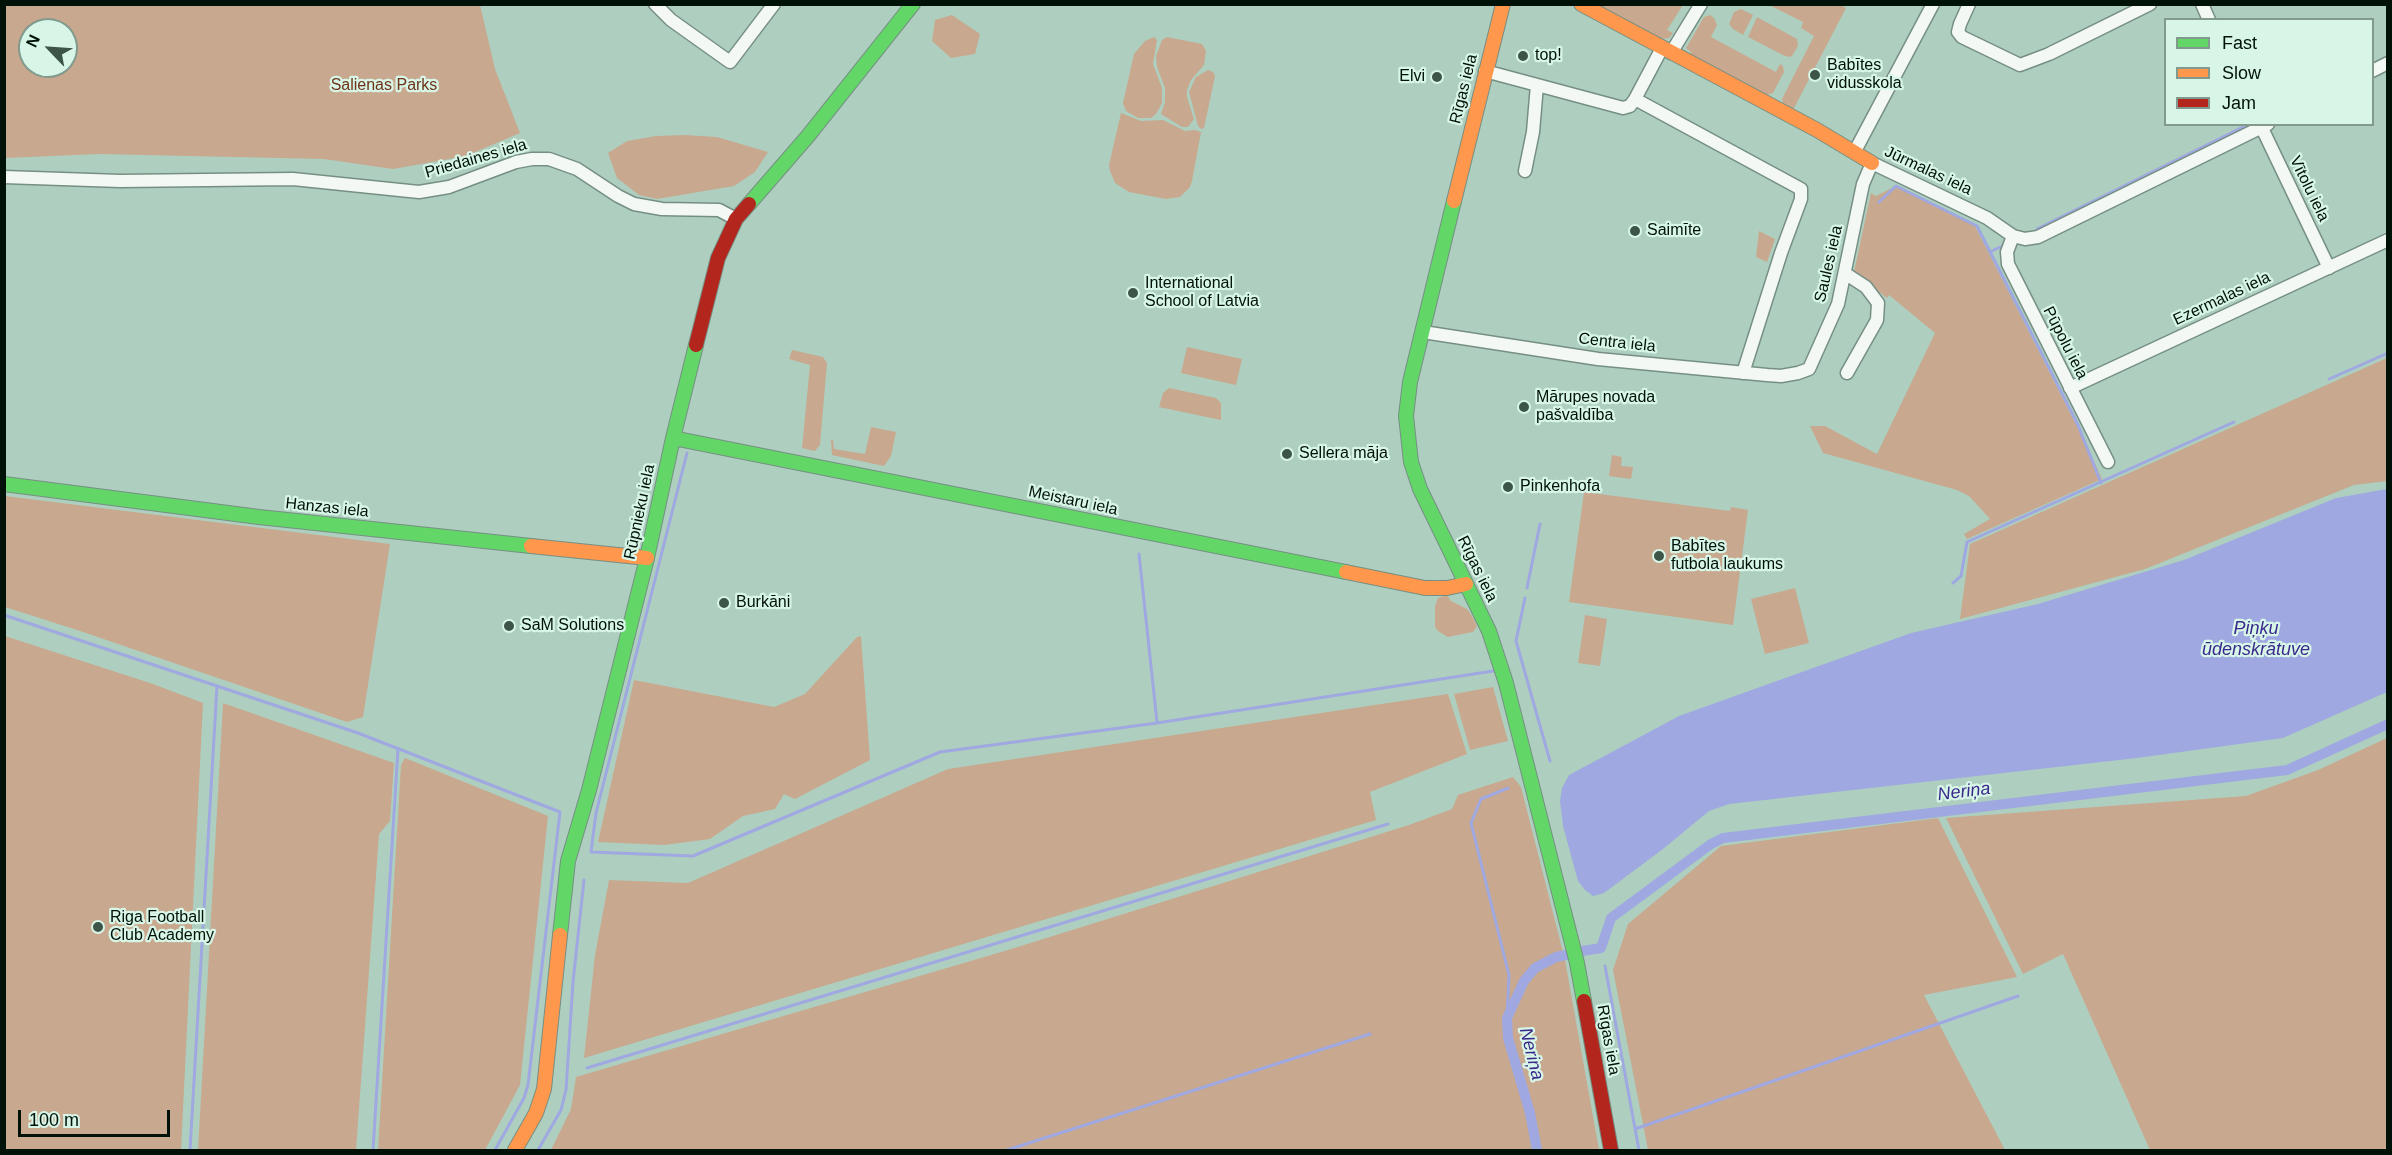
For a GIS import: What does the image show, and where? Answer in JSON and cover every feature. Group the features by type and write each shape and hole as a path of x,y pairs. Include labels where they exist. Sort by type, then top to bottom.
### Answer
{"street":[{"path":"655,4 671,20 729,62 774,4"},
{"path":"736,219 782,167 913,4"},
{"name":"Rīgas iela","path":"1503,4 1407,402 1407,436 1411,462 1428,507 1489,631 1509,694 1577,963 1611,1150"},
{"name":"Jūrmalas iela","path":"1581,4 1855,151 1872,163 1987,218 2013,236"},
{"path":"1485,71 1623,108 1630,106 1666,50 1701,4"},
{"path":"1855,151 1933,4"},
{"path":"1969,4 1958,32 1962,37 2020,65 2150,4"},
{"path":"2202,4 2208,18"},
{"path":"2374,70 2388,63"},
{"path":"1526,171 1538,85"},
{"path":"1635,99 1801,189 1801,199 1743,372"},
{"path":"2013,236 2025,239 2038,237 2263,126"},
{"name":"Vītolu iela","path":"2263,126 2329,268"},
{"name":"Priedaines iela","path":"4,177 120,181 293,179 418,192 449,187 516,162 549,159 577,169 634,204 662,209 719,210 736,219"},
{"name":"Saules iela","path":"1809,369 1838,304 1863,184 1872,163"},
{"name":"Rūpnieku iela","path":"515,1150 536,1113 544,1089 568,861 580,813 589,790 647,558 673,438 718,258 736,219"},
{"name":"Pūpolu iela","path":"2013,236 2007,252 2008,264 2108,462"},
{"name":"Ezermalas iela","path":"2070,388 2388,240"},
{"path":"1846,274 1866,287 1878,303 1878,320 1847,373"},
{"name":"Centra iela","path":"1423,332 1598,359 1781,376 1809,369"},
{"name":"Meistaru iela","path":"673,438 1425,588 1447,588 1466,584"},
{"name":"Hanzas iela","path":"4,484 259,517 647,558"}],"green space":[{"path":"1839,4 1846,8 1793,110 1783,103 1782,99 1814,36 1801,28 1803,22 1769,5"},
{"name":"Salienas Parks","path":"4,5 480,5 495,69 520,133 466,156 393,169 324,159 99,154 5,158"},
{"path":"1598,5 1683,5 1667,30 1673,33 1669,38 1660,39"},
{"path":"1741,9 1753,15 1743,35 1729,24 1734,12"},
{"path":"952,15 980,34 975,54 951,58 932,41 935,20"},
{"path":"1710,15 1717,25 1711,37 1776,72 1780,64 1783,66 1784,72 1773,93 1767,95 1689,56 1691,52 1686,48 1704,17"},
{"path":"1757,17 1797,39 1798,46 1792,56 1783,55 1748,37"},
{"path":"1154,37 1157,40 1153,64 1162,88 1162,103 1151,118 1138,118 1126,111 1123,103 1134,54 1145,41"},
{"path":"1167,37 1202,44 1206,51 1204,65 1191,80 1187,90 1194,119 1188,127 1182,127 1161,114 1165,102 1165,88 1157,67 1156,56 1162,40"},
{"path":"1208,70 1215,76 1204,128 1201,129 1198,126 1189,92 1196,77"},
{"path":"1121,113 1141,121 1163,120 1185,131 1201,132 1192,181 1190,187 1180,197 1166,199 1129,192 1115,183 1109,165"},
{"path":"656,136 717,137 768,152 755,172 734,186 657,199 639,195 617,178 608,153 627,141"},
{"path":"1894,187 1900,187 1975,226 2102,479 1967,539 1964,534 1990,519 1969,496 1957,490 1823,453 1810,426 1825,426 1877,454 1935,333 1889,295 1887,298 1854,272 1871,193 1876,196"},
{"path":"1759,231 1775,239 1767,262 1756,257"},
{"path":"1187,347 1242,359 1236,385 1181,373"},
{"path":"792,350 823,357 827,363 820,445 815,451 802,448 810,365 789,359"},
{"path":"2387,358 2387,481 2354,485 2145,569 1960,619 1970,544"},
{"path":"1169,388 1216,398 1221,403 1221,420 1159,407 1163,393"},
{"path":"871,427 896,432 891,456 884,466 832,455 831,440 833,440 834,449 865,454"},
{"path":"1612,455 1622,457 1621,466 1633,467 1631,479 1609,476"},
{"name":"Babītes futbola laukums","path":"1584,492 1730,511 1731,507 1748,510 1733,625 1569,602"},
{"path":"5,496 390,544 363,717 347,722 5,607"},
{"path":"1795,588 1809,643 1765,654 1751,599"},
{"path":"1447,595 1451,601 1467,609 1472,616 1477,626 1473,632 1448,637 1435,627 1435,606 1438,598"},
{"path":"1585,615 1607,619 1600,666 1578,663"},
{"name":"Riga Football Club Academy","path":"5,636 153,684 203,703 181,1150 5,1150"},
{"path":"861,636 870,760 795,799 784,794 775,809 743,816 710,839 664,845 598,842 634,680 774,707 805,694 857,637"},
{"path":"1493,687 1508,741 1470,750 1454,694"},
{"path":"1448,694 1467,754 1370,792 1376,820 584,1058 595,955 609,880 688,883 948,769"},
{"path":"223,703 394,763 390,821 379,834 356,1150 198,1150"},
{"path":"2387,738 2387,1150 2150,1150 2063,954 2023,974 1946,818 2246,796 2318,770"},
{"path":"405,758 548,816 520,1085 485,1150 378,1150 401,765"},
{"path":"1513,777 1521,787 1565,960 1599,1150 551,1150 571,1109 576,1077 1008,950 1409,825 1452,809 1458,795"},
{"path":"1938,818 2017,977 1924,995 2005,1150 1648,1150 1613,970 1628,924 1721,846"}],"water":[{"name":"Piņķu ūdenskrātuve","path":"2387,489 2387,692 2283,738 2137,758 1729,804 1709,811 1604,893 1593,896 1578,881 1563,826 1560,801 1562,788 1569,775 1679,716 1911,633 2038,604 2184,560 2336,498"}],"waterway":[{"path":"2037,229 2245,126"},
{"path":"1879,202 1896,186 1977,226 2078,425 2101,483"},
{"path":"1990,252 2000,247"},
{"path":"2329,379 2388,353"},
{"path":"1953,583 1961,576 1967,542 2234,422"},
{"path":"687,453 596,813 591,852 693,856 940,752 1157,723 1493,671"},
{"path":"1527,588 1540,524"},
{"path":"1139,554 1157,722"},
{"path":"1525,598 1516,641 1550,761"},
{"path":"4,615 358,733 560,812 528,1085 524,1098 495,1150"},
{"path":"190,1150 217,686"},
{"name":"Neriņa","path":"1582,951 1601,948 1611,918 1711,844 1723,838 2287,770 2388,724"},
{"path":"373,1150 398,749"},
{"path":"1507,1018 1509,975 1471,823 1481,799 1508,788"},
{"path":"587,1068 1388,824"},
{"path":"538,1150 561,1110 566,1090 573,982 584,880"},
{"name":"Neriņa","path":"1537,1150 1530,1113 1508,1038 1507,1018 1524,981 1535,968 1556,957 1566,955"},
{"path":"1605,966 1639,1150"},
{"path":"1635,1129 2018,996"},
{"path":"1007,1150 1370,1034"}],"traffic: fast":[{"path":"749,204 808,136 913,4"},
{"path":"1454,201 1410,382 1406,416 1411,462 1420,489 1489,631 1506,683 1577,963 1584,1001"},
{"path":"560,935 568,861 589,790 647,558 696,345"},
{"path":"673,438 1346,572"},
{"path":"4,484 259,517 531,546"}],"traffic: slow":[{"path":"1454,201 1503,4"},
{"path":"1581,4 1817,130 1872,163"},
{"path":"531,546 647,558"},
{"path":"1346,572 1425,588 1447,588 1466,584"},
{"path":"515,1150 536,1113 544,1089 560,935"}],"traffic: jam":[{"path":"696,345 718,258 736,219 749,204"},
{"path":"1584,1001 1611,1150"}],"place":[{"name":"top!","path":"1523,56"},
{"name":"Babītes vidusskola","path":"1815,75"},
{"name":"Elvi","path":"1437,77"},
{"name":"Saimīte","path":"1635,231"},
{"name":"International School of Latvia","path":"1133,293"},
{"name":"Mārupes novada pašvaldība","path":"1524,407"},
{"name":"Sellera māja","path":"1287,454"},
{"name":"Pinkenhofa","path":"1508,487"},
{"name":"Babītes futbola laukums","path":"1659,556"},
{"name":"Burkāni","path":"724,603"},
{"name":"SaM Solutions","path":"509,626"},
{"name":"Riga Football Club Academy","path":"98,927"}]}
